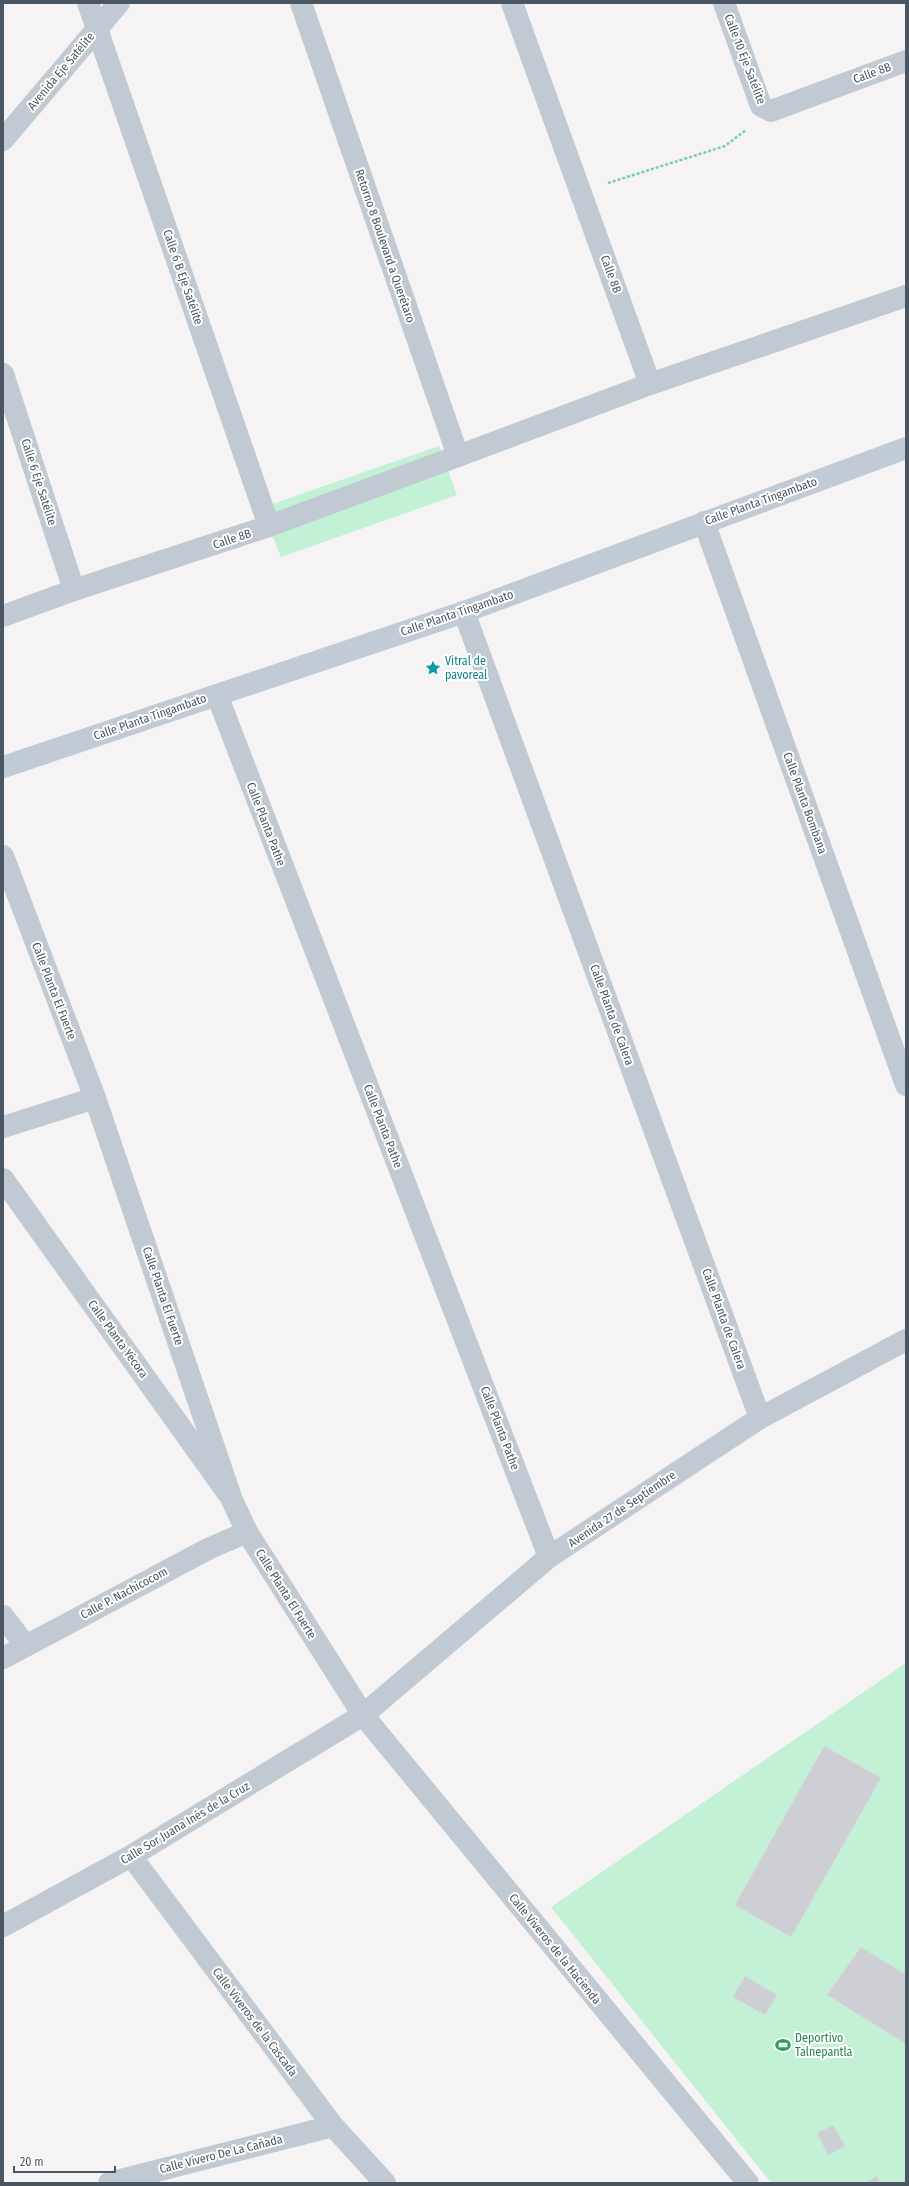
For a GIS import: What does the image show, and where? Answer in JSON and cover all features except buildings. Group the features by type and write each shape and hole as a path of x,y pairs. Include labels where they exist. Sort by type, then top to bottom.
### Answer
{"main road":[{"name":"Calle Planta Tingambato","path":"3,767 464,612 906,448"}],"street":[{"name":"Calle 6 B Eje Satélite","path":"88,3 98,28 269,526"},
{"name":"Avenida Eje Satélite","path":"3,140 119,3"},
{"name":"Retorno 8 Boulevard a Querétaro","path":"300,3 458,456"},
{"name":"Calle 8B","path":"512,3 650,384"},
{"name":"Calle 10 Eje Satélite","path":"724,3 761,106 771,111"},
{"name":"Calle 8B","path":"771,111 906,61"},
{"path":"458,456 650,384 906,296"},
{"name":"Calle 6 Eje Satélite","path":"3,374 74,590"},
{"name":"Calle 8B","path":"3,616 74,590 269,526 458,456"},
{"name":"Calle Planta Bombana","path":"704,522 906,1085"},
{"name":"Calle Planta de Calera","path":"464,612 760,1418"},
{"name":"Calle Planta Pathe","path":"217,695 549,1557"},
{"name":"Calle Planta El Fuerte","path":"3,856 95,1098 232,1500 247,1532 363,1715"},
{"path":"3,1127 95,1098"},
{"name":"Calle Planta Yécora","path":"3,1179 232,1500"},
{"name":"Avenida 27 de Septiembre","path":"363,1715 549,1557 760,1418 906,1340"},
{"name":"Calle P. Nachicocom","path":"3,1658 208,1549 247,1532"},
{"path":"3,1616 26,1646"},
{"name":"Calle Sor Juana Inés de la Cruz","path":"3,1926 131,1856 363,1715"},
{"name":"Calle Viveros de la Hacienda","path":"363,1715 748,2183"},
{"name":"Calle Viveros de la Cascada","path":"131,1856 333,2126 385,2183"},
{"name":"Calle Vivero De La Cañada","path":"109,2183 333,2126"}],"path":[{"path":"581,192 725,146 771,111"}],"green space":[{"path":"439,446 457,495 281,557 261,508"},
{"name":"Deportivo Talnepantla","path":"906,1663 906,2183 771,2183 551,1907"}],"place":[{"name":"Vitral de pavoreal","path":"433,668"},
{"name":"Deportivo Talnepantla","path":"783,2045"}]}
